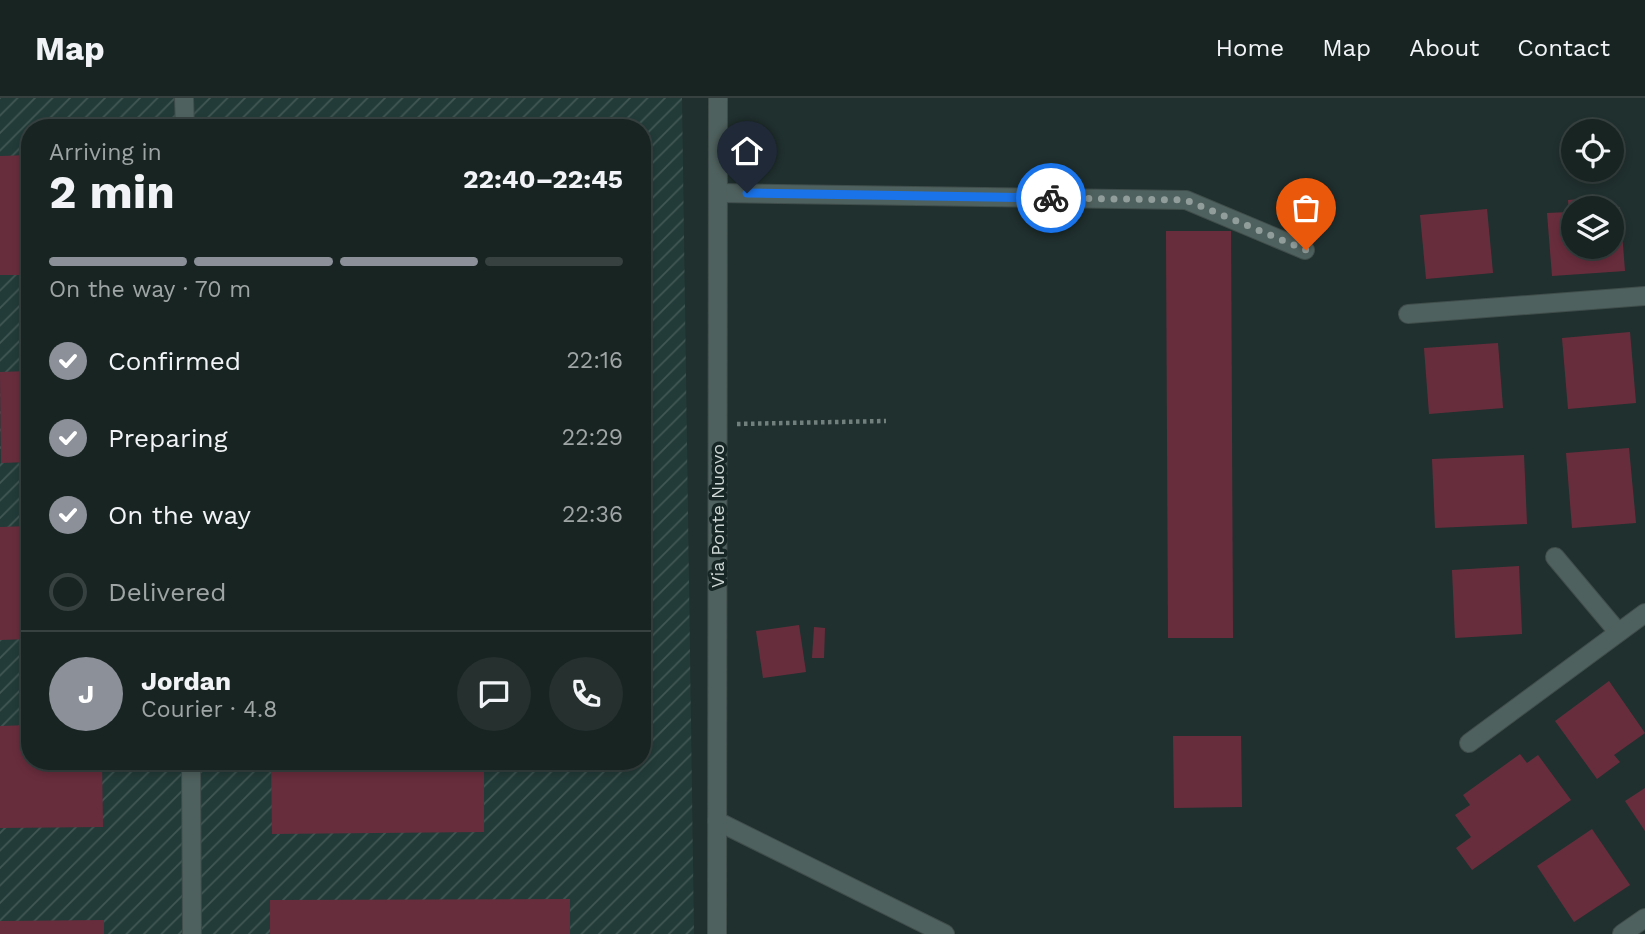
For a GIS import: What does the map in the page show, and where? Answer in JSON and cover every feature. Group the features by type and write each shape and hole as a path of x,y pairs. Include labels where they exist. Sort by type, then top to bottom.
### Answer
{"street":[{"path":"184,98 185,119"},
{"name":"Via Ponte Nuovo","path":"717,934 718,98"},
{"path":"719,193 1186,200 1306,250"},
{"path":"1408,314 1645,296"},
{"path":"1555,557 1619,632"},
{"path":"1469,743 1645,613"},
{"path":"191,770 192,934"},
{"path":"718,821 945,934"},
{"path":"1628,932 1645,918"}],"path":[{"path":"719,424 886,421"}],"shaded area":[{"path":"0,98 682,98 694,934 0,934"}],"building":[{"path":"21,155 21,275 0,275 0,156"},
{"path":"1487,209 1493,273 1426,279 1420,215"},
{"path":"1561,212 1561,259 1624,258 1625,271 1552,276 1547,213"},
{"path":"1166,231 1231,231 1233,638 1168,638"},
{"path":"1630,332 1636,403 1568,409 1562,338"},
{"path":"1498,343 1503,408 1429,414 1424,348"},
{"path":"21,371 21,462 1,463 0,372"},
{"path":"1629,448 1636,523 1572,528 1566,453"},
{"path":"1524,455 1527,524 1435,528 1432,459"},
{"path":"21,526 21,639 0,640 0,527"},
{"path":"1519,566 1522,634 1455,638 1452,570"},
{"path":"799,625 806,672 763,678 756,631"},
{"path":"814,627 825,628 824,658 812,658"},
{"path":"1609,681 1645,733 1614,755 1620,762 1597,779 1555,721"},
{"path":"21,725 21,770 102,770 103,827 0,828 0,726"},
{"path":"1173,736 1241,736 1242,807 1174,808"},
{"path":"1520,754 1527,763 1538,755 1571,800 1472,870 1456,848 1471,837 1455,815 1470,805 1463,795"},
{"path":"271,770 484,770 484,832 272,834"},
{"path":"1645,788 1645,831 1625,801"},
{"path":"1592,829 1630,885 1574,922 1537,866"},
{"path":"570,899 570,934 270,934 270,900"},
{"path":"104,920 104,934 0,934 0,921"}],"way so far":[{"path":"1051,198 1186,200 1306,250"}],"route":[{"path":"747,193 1051,198"}]}
